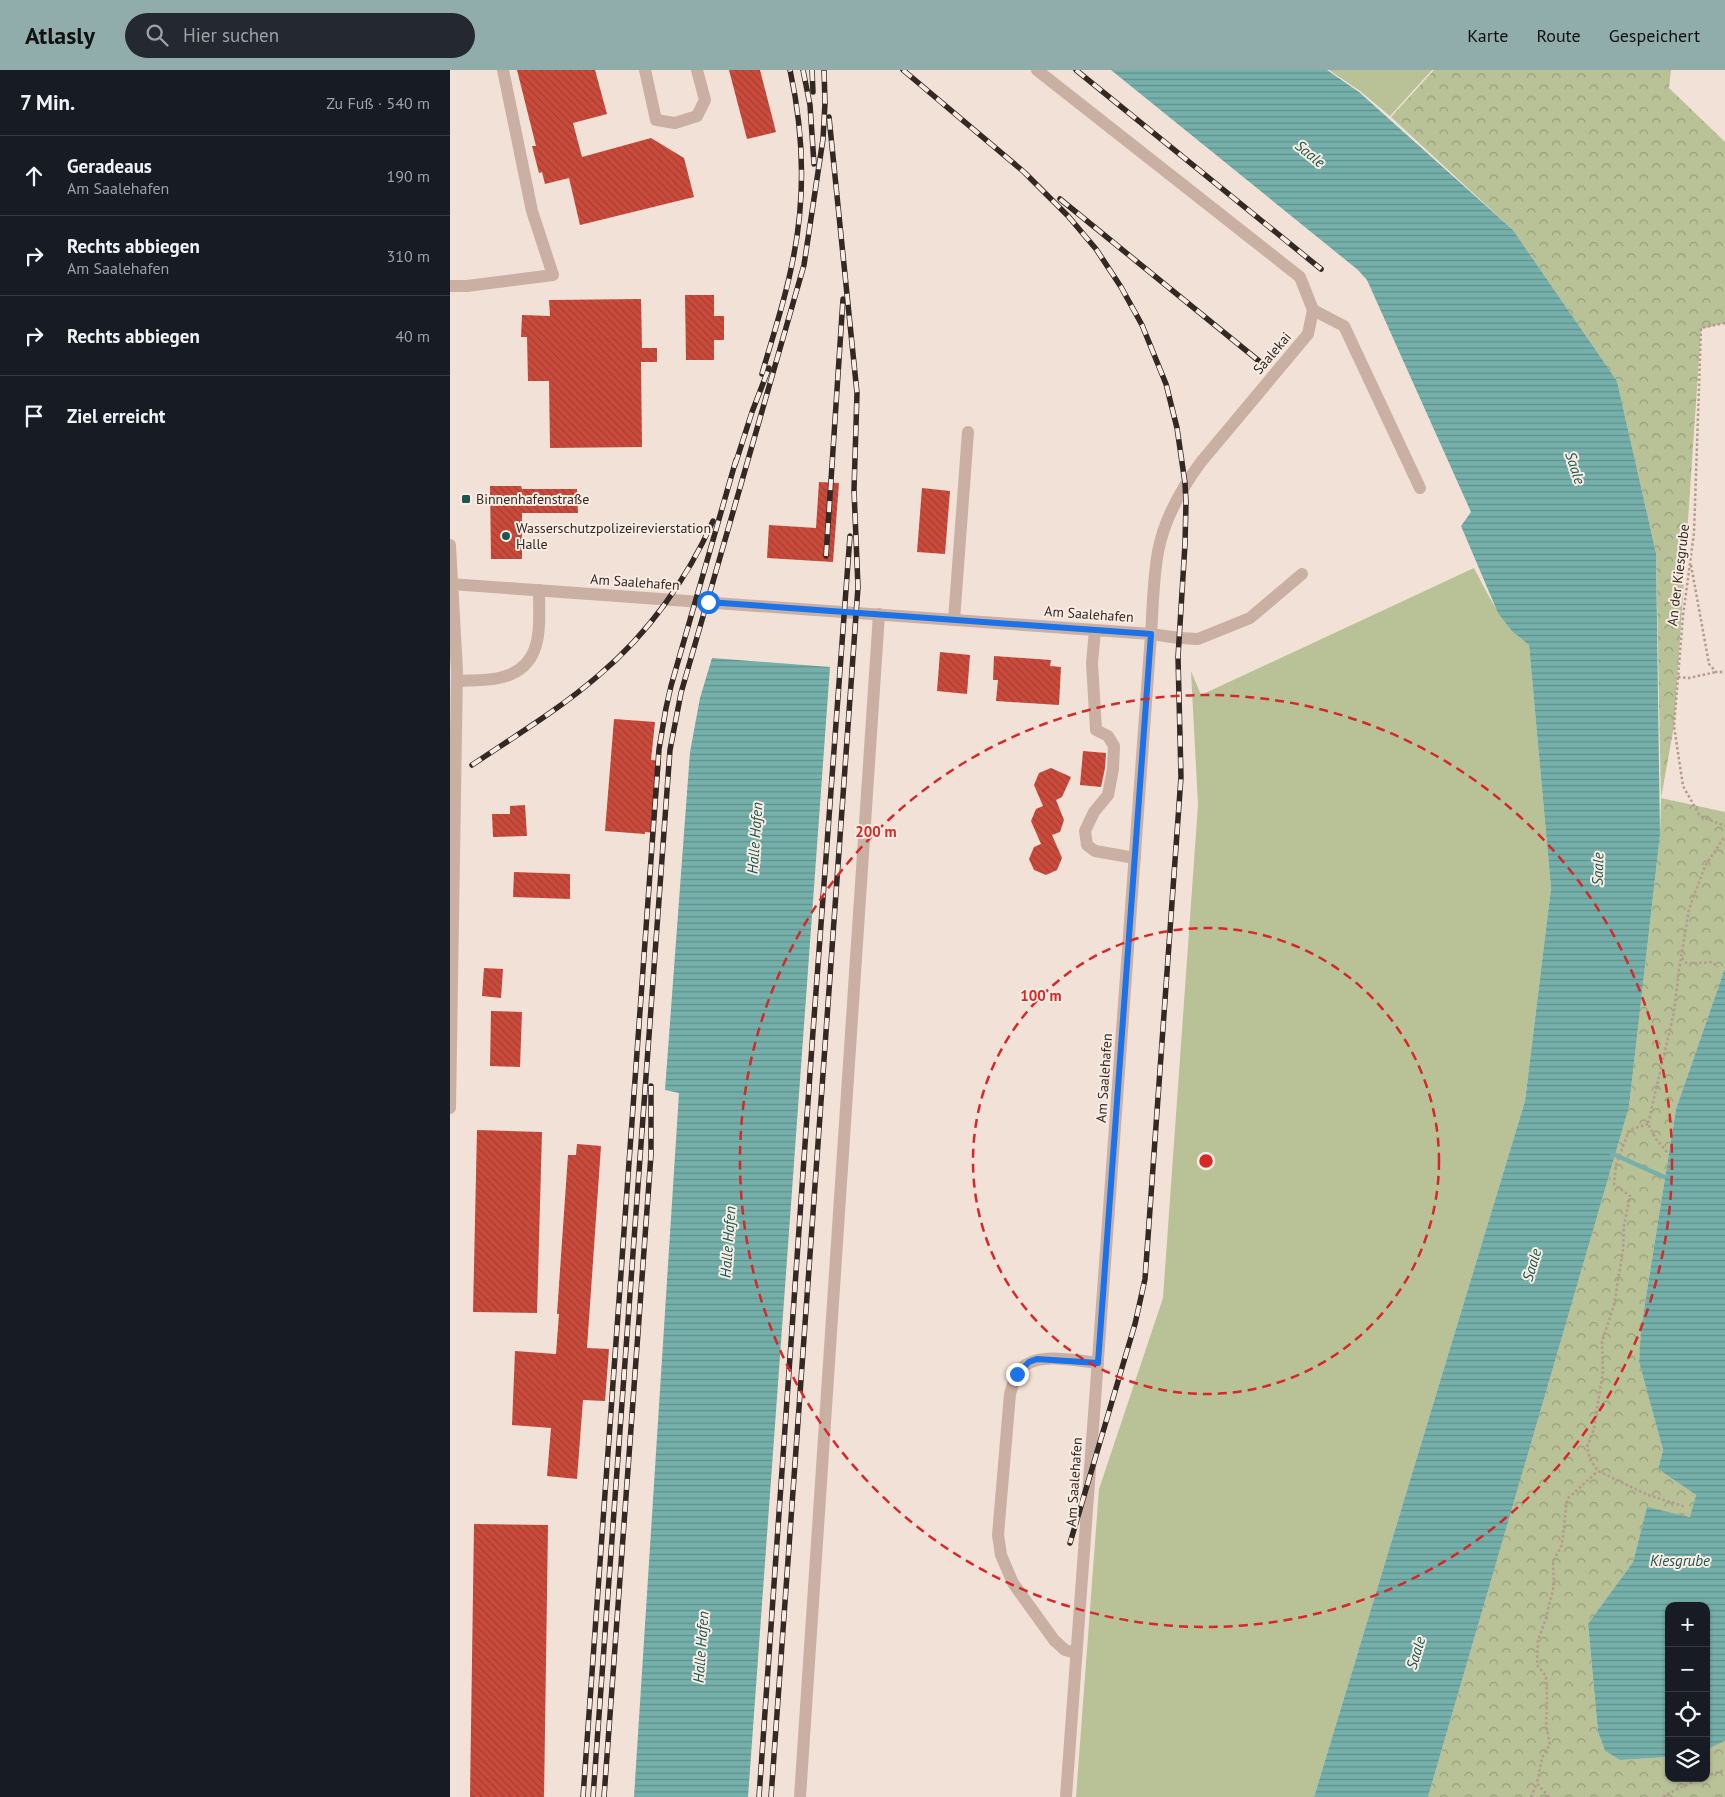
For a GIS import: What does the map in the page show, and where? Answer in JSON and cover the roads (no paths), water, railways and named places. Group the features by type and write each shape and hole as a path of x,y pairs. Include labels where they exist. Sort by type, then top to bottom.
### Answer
{"street":[{"path":"450,286 467,286 553,275 532,210 503,70"},
{"path":"645,70 656,120 675,123 697,116 705,100 697,70"},
{"path":"1037,70 1300,277 1313,310 1344,326 1420,488"},
{"name":"Saalekai","path":"1151,634 1158,551 1169,515 1185,483 1201,462 1308,334 1313,310"},
{"path":"954,620 968,432"},
{"path":"450,546 457,681 450,1108"},
{"path":"1151,634 1198,639 1250,618 1302,574"},
{"path":"451,584 539,590 538,638 536,650 530,659 520,669 503,677 457,681"},
{"name":"Am Saalehafen","path":"539,590 1151,634 1066,1797"},
{"path":"800,1797 879,614"},
{"path":"1095,630 1092,663 1096,730 1108,736 1114,746 1113,769 1108,795 1094,812 1086,831 1087,845 1095,851 1135,858"},
{"path":"1076,1653 1065,1650 1054,1640 1013,1583 1001,1555 998,1535 1010,1394 1017,1374 1029,1362 1037,1359 1098,1363"}],"water":[{"name":"Saale","path":"1111,70 1327,70 1359,92 1513,230 1617,381 1656,553 1660,835 1629,1107 1428,1797 1314,1797 1525,1101 1551,888 1529,645 1512,631 1498,613 1461,526 1471,512 1367,280 1358,270"},
{"name":"Halle Hafen","path":"712,658 830,667 748,1797 634,1797 679,1093 665,1090 690,752 700,698"},
{"name":"Kiesgrube","path":"1725,968 1725,1741 1710,1748 1710,1602 1665,1602 1665,1757 1620,1760 1605,1751 1598,1732 1588,1624 1633,1562 1647,1507 1690,1517 1696,1495 1658,1469 1663,1450 1639,1362 1641,1328 1676,1109"}],"waterway":[{"path":"1611,1153 1664,1177"}],"railway":[{"path":"762,374 789,278 800,215 802,167 798,118 790,70"},
{"path":"803,70 810,105 814,164"},
{"path":"812,70 813,92"},
{"path":"593,1797 670,750 681,693 804,265 823,139 824,70"},
{"path":"903,70 1024,172 1068,216 1096,249 1121,287 1142,325 1166,384 1177,428 1185,483 1185,544 1178,657 1181,777 1145,1279 1135,1324 1070,1543"},
{"path":"1076,70 1321,269"},
{"path":"771,1797 858,587 854,490 857,393 829,117"},
{"path":"1060,199 1259,361"},
{"path":"826,556 843,299"},
{"path":"735,465 769,368"},
{"path":"583,1797 659,749 671,686 736,460"},
{"path":"472,765 569,699 599,675 634,642 665,604 691,564 713,521"},
{"path":"759,1797 850,536"},
{"path":"604,1797 651,1155 651,1086"}],"place":[{"name":"Binnenhafenstraße","path":"466,499"},
{"name":"Wasserschutzpolizeirevierstation Halle","path":"506,536"}]}
